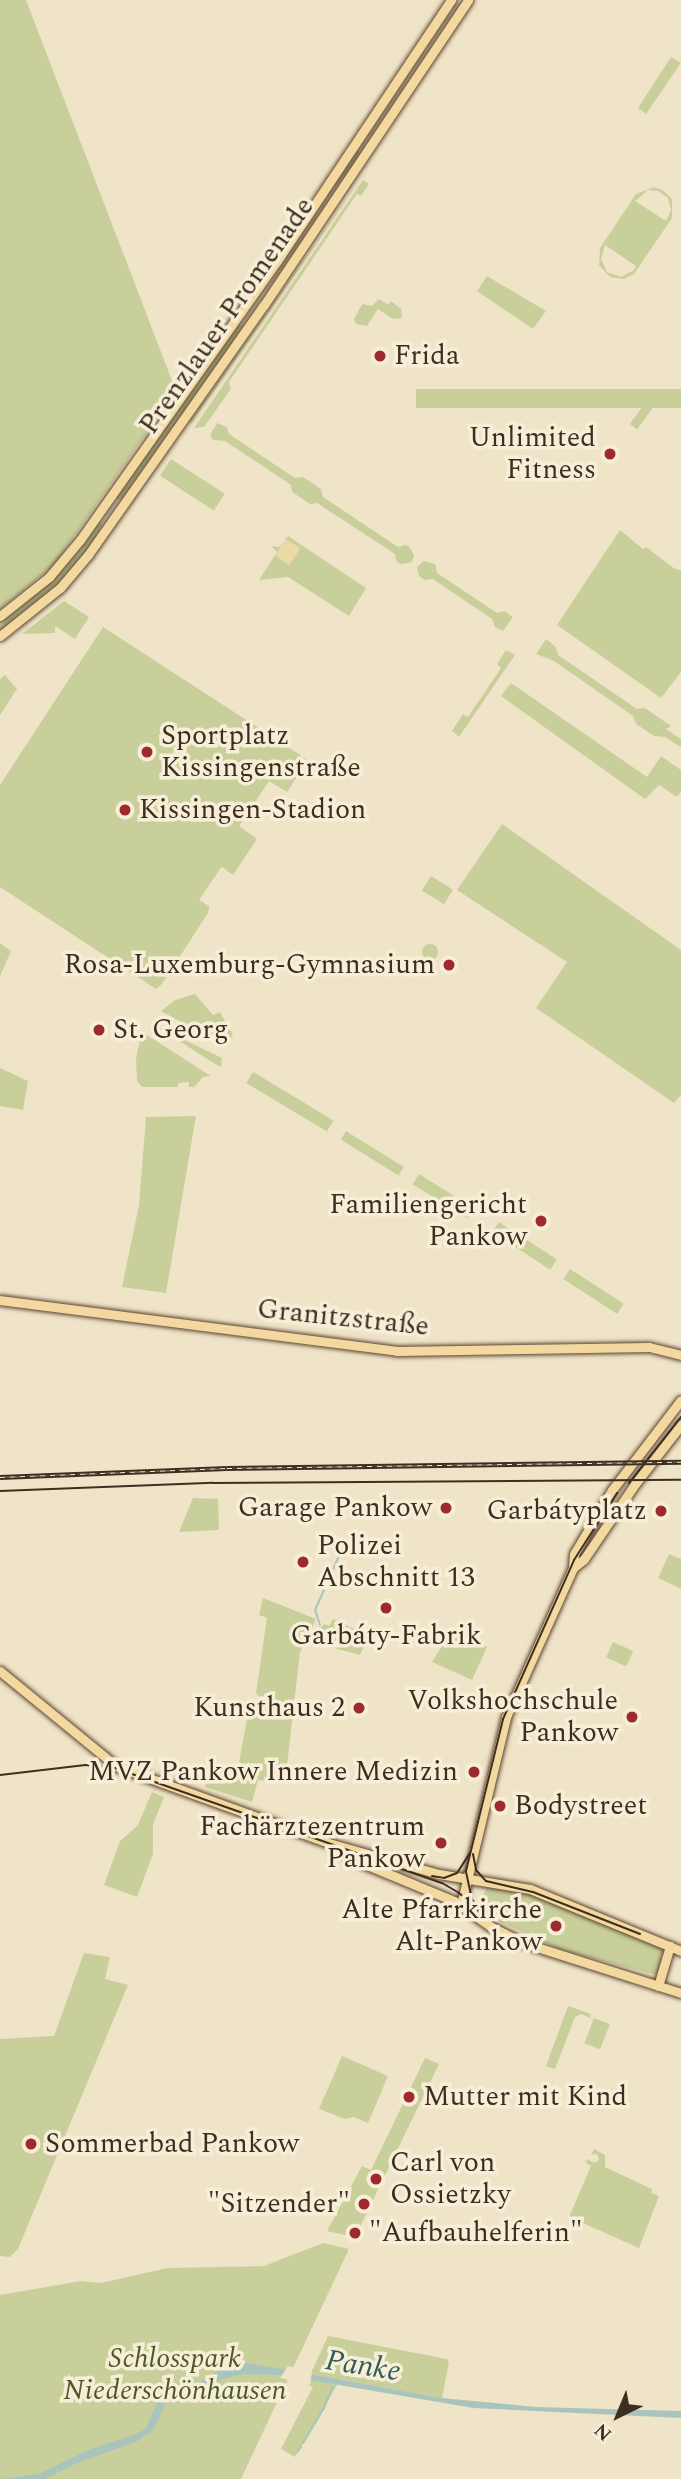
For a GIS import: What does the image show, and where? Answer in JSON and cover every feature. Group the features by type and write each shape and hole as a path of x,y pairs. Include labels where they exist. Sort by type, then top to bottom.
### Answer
{"main road":[{"name":"Prenzlauer Promenade","path":"0,616 49,577 80,540 277,261 451,0"},
{"name":"Prenzlauer Promenade","path":"0,636 60,588 88,555 282,279 468,0"},
{"name":"Granitzstraße","path":"0,1300 397,1351 649,1347 681,1355"},
{"path":"461,1905 506,1717 573,1567 574,1554 610,1493 681,1400"},
{"path":"573,1567 584,1559 633,1487 681,1425"},
{"path":"0,1671 116,1766 332,1843 439,1874 529,1889 681,1951"},
{"path":"332,1843 355,1860 417,1884 461,1905 512,1938 564,1958 681,1993"},
{"path":"658,1986 670,1946"}],"green space":[{"path":"0,0 26,0 176,391 54,565 0,609"},
{"path":"671,57 681,63 646,114 638,108"},
{"path":"356,149 362,154 268,266 262,261"},
{"path":"361,179 191,424 190,421"},
{"path":"363,180 369,184 361,196 357,194 229,382 231,389 204,427 194,428"},
{"path":"654,187 664,191 672,199 672,218 634,274 624,279 610,277 599,265 600,248 636,194","holes":["648,190 658,191 668,198 671,210 666,221 635,201","605,245 636,266 634,270 621,277 607,272 601,259"]},
{"path":"487,276 546,311 533,329 477,291"},
{"path":"379,299 388,305 391,301 401,309 402,318 393,319 378,309 367,326 356,324 354,319 363,304 372,306"},
{"path":"237,323 243,327 122,502 115,497"},
{"path":"416,389 681,389 681,408 416,408"},
{"path":"651,395 658,400 637,429 630,424"},
{"path":"217,423 227,427 229,434 295,478 303,477 321,489 323,497 398,547 406,545 414,555 412,562 401,564 396,561 395,554 317,503 310,504 292,492 291,485 225,441 213,440 210,435"},
{"path":"171,459 225,494 214,511 160,476"},
{"path":"100,522 103,524 91,545 55,588 0,632 0,620"},
{"path":"620,530 643,549 646,547 675,569 681,570 681,672 661,698 557,625"},
{"path":"288,536 366,588 349,616 288,577 259,580 277,552 271,546 280,547"},
{"path":"424,561 435,564 437,573 497,613 505,611 513,617 503,631 495,627 492,619 433,579 425,580 419,576 417,567"},
{"path":"64,601 89,617 75,639 55,626 55,633 22,634"},
{"name":"Kissingen-Stadion","path":"103,627 308,760 287,792 269,781 239,826 257,839 233,875 222,867 199,900 209,906 208,913 162,984 156,989 0,887 0,785"},
{"path":"546,639 556,647 558,655 637,709 645,708 671,726 666,729 681,739 681,747 665,737 654,736 636,724 633,716 554,661 536,654"},
{"path":"506,650 515,655 459,737 452,731 463,714 468,717 501,668 497,664"},
{"path":"5,675 17,689 0,715 0,679"},
{"path":"511,683 647,777 661,756 681,770 681,792 677,797 659,785 645,799 501,696"},
{"path":"502,824 681,950 681,1095 674,1103 536,1008 567,962 457,890"},
{"path":"431,876 453,890 444,904 422,890"},
{"path":"0,943 11,951 0,976"},
{"path":"430,944 436,946 436,958 430,960 424,958 422,952 424,946"},
{"path":"195,994 213,1015 220,1012 233,1035 226,1046 161,1011 175,1000"},
{"path":"154,1025 222,1058 221,1067 220,1067"},
{"path":"142,1032 211,1076 203,1077 194,1087 189,1087 189,1082 178,1083 178,1087 142,1087 137,1081 136,1058"},
{"path":"0,1068 28,1081 23,1110 0,1106"},
{"path":"253,1072 334,1120 327,1132 246,1083"},
{"path":"196,1116 166,1293 122,1287 139,1205 146,1117"},
{"path":"346,1131 404,1167 398,1176 341,1139"},
{"path":"419,1174 474,1208 468,1219 413,1184"},
{"path":"499,1222 557,1260 550,1270 492,1232"},
{"path":"570,1269 624,1304 617,1314 563,1279"},
{"path":"193,1498 218,1499 219,1530 179,1532"},
{"path":"669,1554 681,1559 681,1589 658,1578"},
{"path":"263,1598 316,1619 300,1652 285,1783 258,1780 252,1802 205,1787 208,1778 217,1777 221,1771 238,1775 243,1764 239,1762 248,1714 255,1711 259,1697 256,1693 267,1618 259,1615"},
{"path":"333,1619 369,1636 360,1655 312,1642 324,1624 329,1626"},
{"path":"452,1630 487,1647 472,1680 432,1662"},
{"path":"613,1642 633,1651 626,1666 606,1658"},
{"path":"152,1792 164,1797 153,1825 153,1854 137,1897 104,1885 120,1841 138,1825"},
{"path":"487,1887 526,1893 664,1949 658,1973 656,1975 562,1950 494,1919 478,1906"},
{"name":"Sommerbad Pankow","path":"84,1953 110,1957 105,1979 128,1985 18,2249 10,2257 0,2256 0,2039 54,2036"},
{"path":"568,2006 591,2014 590,2018 581,2014 575,2017 555,2069 546,2066"},
{"path":"594,2018 610,2024 600,2049 584,2043"},
{"path":"342,2056 388,2076 368,2123 354,2117 345,2119 319,2109"},
{"path":"425,2058 439,2064 355,2237 327,2231 362,2166 371,2170"},
{"path":"594,2149 605,2155 605,2167 652,2189 651,2193 659,2196 639,2248 569,2217 591,2166 586,2163 587,2159 594,2163 599,2160 597,2154 591,2155"},
{"name":"Schlosspark Niederschönhausen","path":"323,2243 349,2249 241,2479 0,2479 0,2295 81,2281 101,2283 167,2268 264,2266"},
{"path":"328,2336 447,2359 449,2362 442,2398 340,2380 295,2457 281,2449 313,2387 306,2384"}],"sand":[{"path":"286,539 300,548 289,565 275,556"}],"water":[{"path":"247,2363 442,2398 536,2407 681,2411 681,2418 473,2408 281,2375 244,2374 223,2379 202,2392 176,2395 165,2404 154,2429 136,2442 77,2463 45,2479 0,2479 39,2474 90,2449 139,2433 146,2428 157,2403 172,2386 201,2381 218,2371"}],"pier":[{"path":"288,2366 312,2372 310,2385 280,2378"}],"waterway":[{"path":"320,1625 315,1610 344,1545"},
{"path":"322,1628 332,1636"},
{"name":"Panke","path":"303,2443 324,2408 333,2386"},
{"path":"298,2451 301,2446"}],"tram line":[{"path":"629,1483 681,1417"},
{"path":"0,1491 213,1483 681,1480"},
{"path":"494,1921 472,1900 466,1871 503,1719 574,1560 617,1493"},
{"path":"0,1775 85,1765 115,1768 442,1883 459,1893 482,1913"},
{"path":"432,1876 444,1878 457,1873 470,1853"},
{"path":"473,1854 476,1870 486,1881 533,1892 640,1934"}],"railway":[{"path":"0,1477 227,1468 681,1462"}],"place":[{"name":"Frida","path":"380,356"},
{"name":"Unlimited Fitness","path":"610,454"},
{"name":"Sportplatz Kissingenstraße","path":"147,752"},
{"name":"Kissingen-Stadion","path":"125,810"},
{"name":"Rosa-Luxemburg-Gymnasium","path":"449,965"},
{"name":"St. Georg","path":"99,1030"},
{"name":"Familiengericht Pankow","path":"541,1221"},
{"name":"Garage Pankow","path":"446,1508"},
{"name":"Garbátyplatz","path":"661,1511"},
{"name":"Polizei Abschnitt 13","path":"303,1562"},
{"name":"Garbáty-Fabrik","path":"386,1608"},
{"name":"Kunsthaus 2","path":"359,1708"},
{"name":"Volkshochschule Pankow","path":"632,1717"},
{"name":"MVZ Pankow Innere Medizin","path":"474,1772"},
{"name":"Bodystreet","path":"500,1806"},
{"name":"Fachärztezentrum Pankow","path":"441,1843"},
{"name":"Alte Pfarrkirche Alt-Pankow","path":"556,1926"},
{"name":"Mutter mit Kind","path":"409,2097"},
{"name":"Sommerbad Pankow","path":"31,2144"},
{"name":"Carl von Ossietzky","path":"376,2179"},
{"name":"\"Sitzender\"","path":"364,2204"},
{"name":"\"Aufbauhelferin\"","path":"355,2233"}]}
